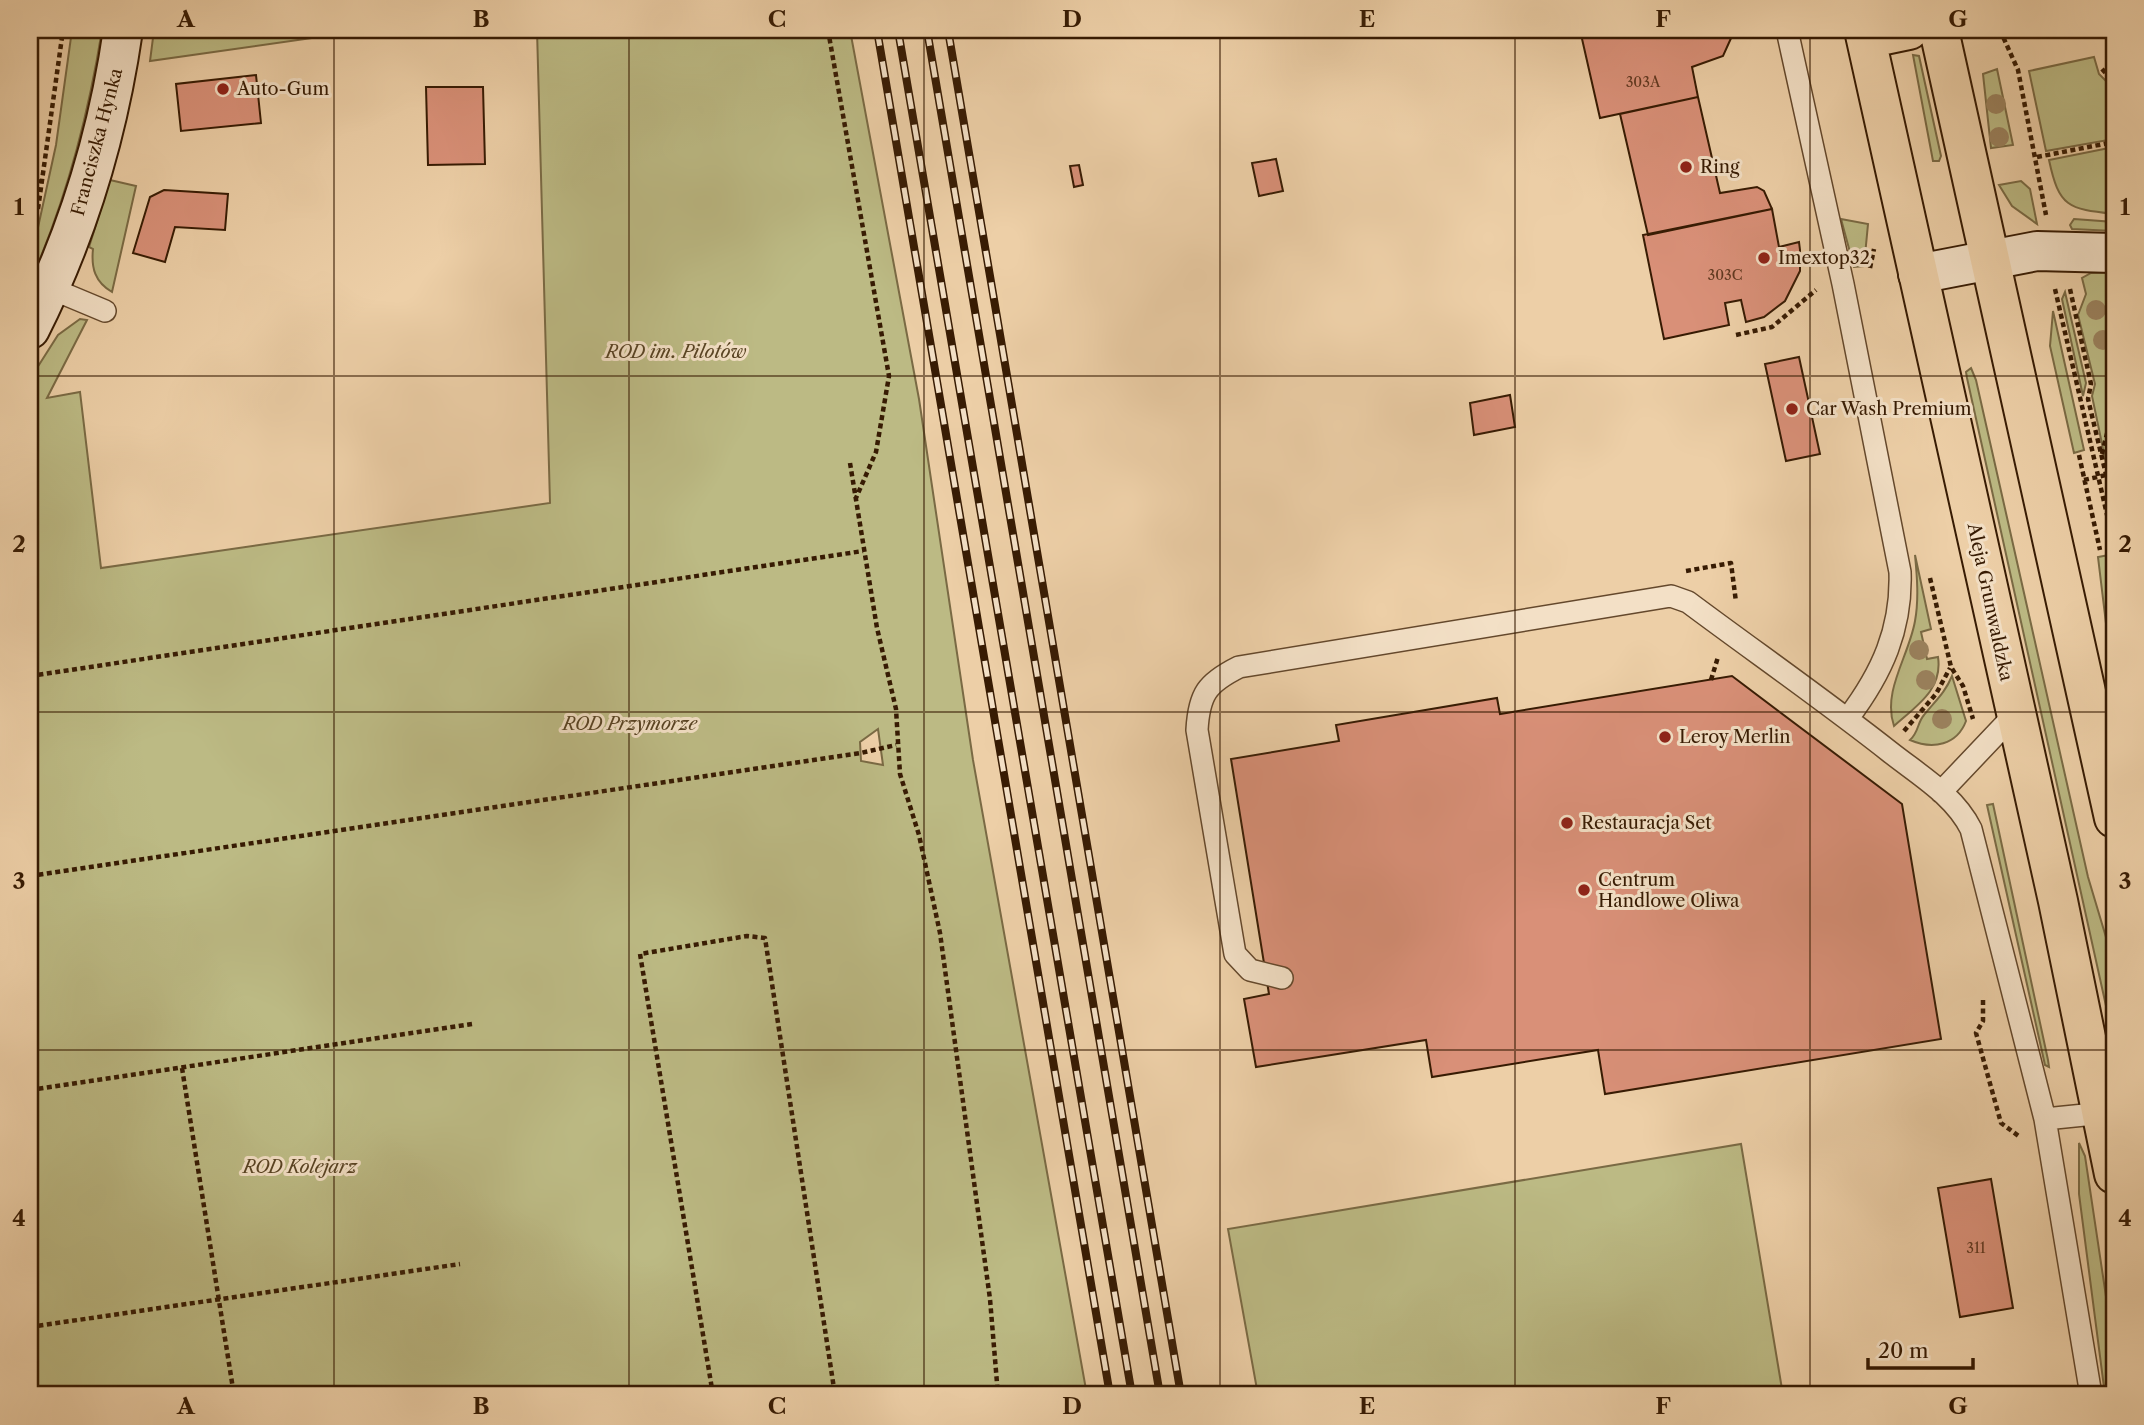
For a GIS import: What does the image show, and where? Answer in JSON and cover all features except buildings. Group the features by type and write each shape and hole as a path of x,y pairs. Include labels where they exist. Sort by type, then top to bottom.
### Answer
{"main road":[{"path":"1865,34 1909,30"},
{"path":"1939,30 2114,817"},
{"name":"Aleja Grunwaldzka","path":"1865,34 2104,1112 2114,1174"}],"street":[{"name":"Franciszka Hynka","path":"30,329 85,202 115,86 123,30"},
{"path":"1918,274 1990,258 2055,251 2114,253"}],"lane":[{"path":"1787,30 1843,284 1900,572 1901,601 1888,655 1848,718"},
{"path":"50,288 105,311"},
{"path":"1282,978 1250,970 1235,954 1199,753 1198,714 1209,686 1239,667 1671,596 1688,602 1848,718 1941,792 1963,813 1971,829 2045,1119 2091,1395"},
{"path":"1941,792 2015,714"},
{"path":"2045,1119 2104,1112"}],"path":[{"path":"38,213 63,30"},
{"path":"828,30 889,376 876,452 856,499"},
{"path":"2001,31 2018,70 2037,157 2046,214 2044,226 2055,251 2091,384 2088,399 2114,508"},
{"path":"2102,69 2114,82"},
{"path":"2037,157 2114,142"},
{"path":"30,189 44,173"},
{"path":"2055,251 2097,477 2114,545"},
{"path":"1736,335 1772,327 1816,289"},
{"path":"2102,454 2114,405"},
{"path":"2079,455 2100,550"},
{"path":"850,463 863,551 896,709 896,745 900,774 919,835 940,933 990,1299 998,1395"},
{"path":"2084,480 2106,475"},
{"path":"30,676 863,551"},
{"path":"1900,736 1936,694 1951,667"},
{"path":"30,876 834,757 896,745"},
{"path":"713,1395 640,954 747,936 765,938 835,1395"},
{"path":"1983,991 1983,1021 1976,1033 2000,1123"},
{"path":"30,1090 472,1024"},
{"path":"182,1068 234,1395"},
{"path":"30,1327 460,1264"}],"green space":[{"path":"72,30 102,30 74,159 43,252 30,282 30,264 56,145"},
{"path":"154,30 368,30 150,61"},
{"path":"537,30 850,30 919,399 973,760 1087,1395 30,1395 30,379 58,335 80,319 87,320 47,398 80,392 101,568 550,503","holes":["878,729 883,765 861,761 860,742"]},
{"path":"1913,55 1919,56 1941,156 1939,161 1933,161"},
{"path":"2094,57 2099,74 2114,89 2114,139 2046,151 2029,71"},
{"path":"1997,69 2013,145 1991,148 1983,74"},
{"path":"2114,147 2114,214 2086,210 2068,203 2057,188 2049,160"},
{"path":"110,180 136,186 112,292 98,279 93,262 93,249 89,247"},
{"path":"2021,181 2030,189 2037,224 2012,206 1999,185"},
{"path":"1841,219 1868,224 1864,266 1854,267"},
{"path":"2074,219 2114,222 2114,231 2072,229 2070,225"},
{"path":"2114,272 2114,461 2106,463 2092,396 2095,384 2078,315 2086,294 2082,278 2091,273"},
{"path":"2065,292 2086,383 2083,396 2062,299"},
{"path":"2053,311 2084,450 2074,453 2050,346"},
{"path":"1971,368 1976,380 2088,877 2114,964 2114,1042 1967,378 1966,372"},
{"path":"1915,555 1931,629 1921,632 1927,659 1938,657 1938,669 1932,688 1926,696 1894,726 1891,700 1916,613"},
{"path":"2109,555 2114,574 2114,690 2098,557"},
{"path":"1952,676 1966,721 1962,729 1957,736 1935,745 1910,740 1922,718"},
{"path":"1993,804 2049,1067 2045,1065 1987,805"},
{"path":"2079,1143 2085,1156 2114,1350 2114,1395 2105,1395 2079,1194"},
{"path":"1741,1144 1783,1395 1258,1395 1228,1229"}],"railway":[{"path":"877,30 1110,1395"},
{"path":"898,30 1132,1395"},
{"path":"927,30 1160,1395"},
{"path":"948,30 1181,1395"}],"place":[{"name":"Auto-Gum","path":"223,89"},
{"name":"Ring","path":"1686,167"},
{"name":"Imextop32","path":"1764,258"},
{"name":"Car Wash Premium","path":"1792,409"},
{"name":"Leroy Merlin","path":"1665,737"},
{"name":"Restauracja Set","path":"1567,823"},
{"name":"Centrum Handlowe Oliwa","path":"1584,890"}],"park label":[{"name":"ROD im. Pilotów","path":"676,352"},
{"name":"ROD Przymorze","path":"630,724"},
{"name":"ROD Kolejarz","path":"300,1167"}]}
